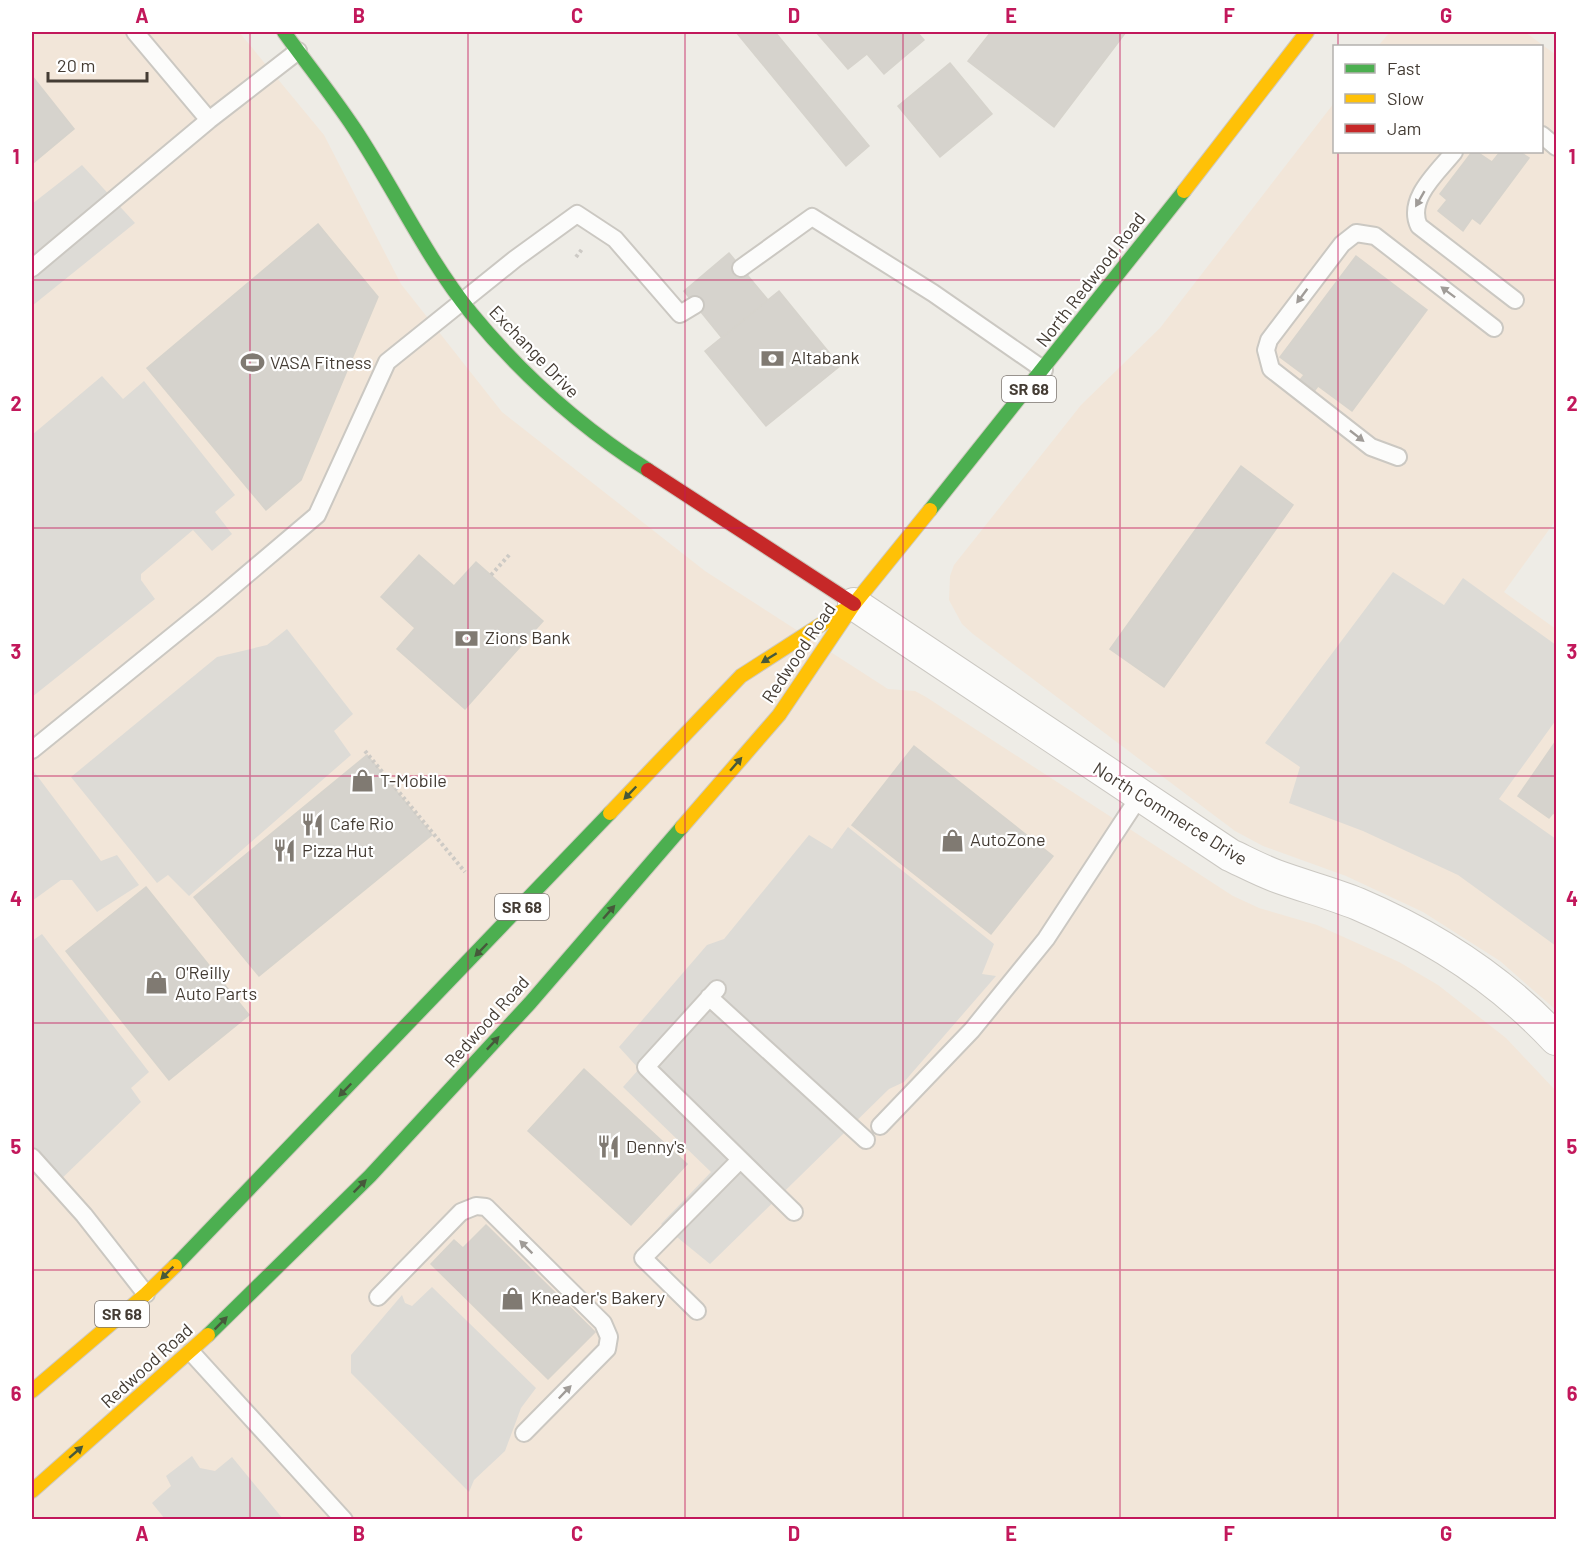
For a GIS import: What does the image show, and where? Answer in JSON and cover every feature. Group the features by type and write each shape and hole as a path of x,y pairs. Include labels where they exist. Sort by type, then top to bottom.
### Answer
{"main road":[{"name":"Exchange Drive","path":"284,32 354,128 463,301 504,352 580,423 621,453 854,604"},
{"name":"North Redwood Road","path":"854,604 1044,370 1307,32"},
{"name":"Redwood Road","path":"32,1391 146,1294 266,1173 741,676 854,604"},
{"name":"Redwood Road","path":"32,1491 191,1352 370,1176 530,1003 779,715 854,604"}],"street":[{"name":"North Commerce Drive","path":"854,604 919,645 1139,797 1230,855 1274,876 1355,903 1411,927 1500,985 1557,1039"}],"lane":[{"path":"135,32 209,120"},
{"path":"32,268 209,120 298,51"},
{"path":"1543,136 1557,147"},
{"path":"1453,153 1418,200 1415,218 1419,226 1515,300"},
{"path":"32,750 203,612 317,515 387,362 577,214 615,240 680,314 695,305"},
{"path":"741,268 812,217 933,293 1044,370"},
{"path":"1398,457 1371,447 1271,369 1266,360 1269,340 1341,244 1356,233 1375,236 1494,328"},
{"path":"880,1126 972,1030 1046,939 1139,797"},
{"path":"794,1212 646,1067 713,993 866,1140"},
{"path":"697,1311 643,1258 740,1160"},
{"path":"34,1167 84,1215 146,1294"},
{"path":"378,1298 461,1212 476,1206 486,1207 603,1323 609,1337 607,1349 524,1433"},
{"path":"191,1352 344,1520"}],"path":[{"path":"576,257 585,245"},
{"path":"490,575 511,553"},
{"path":"365,751 465,872"}],"shaded area":[{"path":"32,32 239,32 324,135 401,284 502,412 705,571 888,689 915,691 926,697 1233,896 1259,908 1317,925 1399,962 1438,985 1506,1038 1556,1091 1556,1519 32,1519"},
{"path":"1390,32 1525,32 1543,45 1379,45"},
{"path":"1543,45 1556,55 1556,520 1504,592 1556,629 1556,1010 1500,961 1423,912 1346,876 1263,846 1235,831 962,624 949,600 950,576 954,565 1081,405 1160,328 1333,104 1333,153 1543,153"},
{"path":"82,165 135,223 32,306 32,204"},
{"path":"102,376 123,399 144,381 235,495 215,512 232,534 212,551 193,530 141,574 141,580 155,599 32,697 32,435"},
{"path":"1393,572 1444,605 1463,578 1556,645 1556,720 1499,799 1556,839 1556,946 1458,875 1363,831 1289,803 1300,767 1265,743"},
{"path":"287,629 353,714 334,731 351,755 189,896 168,875 157,883 71,777 217,657 267,645"},
{"path":"32,769 101,861 117,855 139,885 97,912 72,880 61,880 32,901"},
{"path":"848,827 994,944 982,974 996,976 904,1082 889,1089 710,1264 661,1224 711,1172 623,1087 639,1069 619,1047 707,945 724,939 809,835 832,849"},
{"path":"42,934 149,1072 131,1088 141,1102 56,1184 32,1155 32,941"},
{"path":"432,1287 536,1388 521,1408 505,1451 474,1480 469,1492 351,1373 351,1355 402,1295 405,1303 412,1306"},
{"path":"192,1456 200,1468 215,1471 232,1457 283,1519 165,1519 152,1503 171,1486 166,1476"}],"building":[{"path":"736,32 775,32 869,146 846,166"},
{"path":"816,32 917,32 924,40 884,74 867,54 848,69"},
{"path":"991,32 1126,32 1054,127 968,61"},
{"path":"950,63 992,114 940,157 898,106"},
{"path":"32,76 74,129 32,164"},
{"path":"1471,153 1478,153 1492,162 1499,153 1522,153 1529,158 1480,224 1472,218 1463,231 1438,211 1447,200 1440,194"},
{"name":"VASA Fitness","path":"318,224 378,297 301,480 266,510 147,368"},
{"path":"729,253 768,300 722,338 684,291"},
{"path":"1356,256 1427,310 1352,411 1318,386 1315,390 1300,380 1304,375 1280,357"},
{"name":"Altabank","path":"779,291 840,366 766,426 705,351"},
{"path":"1241,466 1293,505 1164,687 1110,649"},
{"name":"Zions Bank","path":"419,555 454,586 476,562 543,621 465,709 397,649 415,628 381,597"},
{"path":"1556,741 1556,815 1553,813 1549,818 1518,796"},
{"name":"AutoZone","path":"914,746 1053,856 991,934 852,825"},
{"path":"367,755 432,835 259,976 194,897"},
{"name":"O'Reilly Auto Parts","path":"146,887 249,1015 169,1080 66,951"},
{"name":"Denny's","path":"584,1069 687,1164 631,1225 528,1131"},
{"name":"Kneader's Bakery","path":"486,1225 595,1332 548,1379 431,1264 454,1240 463,1248"}],"traffic: fast":[{"path":"284,32 354,128 454,291 490,336 576,418 648,470"},
{"path":"930,510 1184,191"},
{"path":"175,1266 610,813"},
{"path":"208,1335 370,1176 530,1003 682,827"}],"traffic: slow":[{"path":"1184,191 1307,32"},
{"path":"682,827 779,715 854,604 930,510"},
{"path":"610,813 741,676 842,611"},
{"path":"32,1391 146,1294 175,1266"},
{"path":"32,1491 208,1335"}],"traffic: jam":[{"path":"648,470 854,604"}],"place":[{"name":"Altabank","path":"773,358"},
{"name":"VASA Fitness","path":"252,363"},
{"name":"Zions Bank","path":"467,638"},
{"name":"T-Mobile","path":"362,781"},
{"name":"Cafe Rio","path":"312,824"},
{"name":"AutoZone","path":"952,840"},
{"name":"Pizza Hut","path":"284,851"},
{"name":"O'Reilly Auto Parts","path":"157,983"},
{"name":"Denny's","path":"608,1147"},
{"name":"Kneader's Bakery","path":"513,1298"}]}
